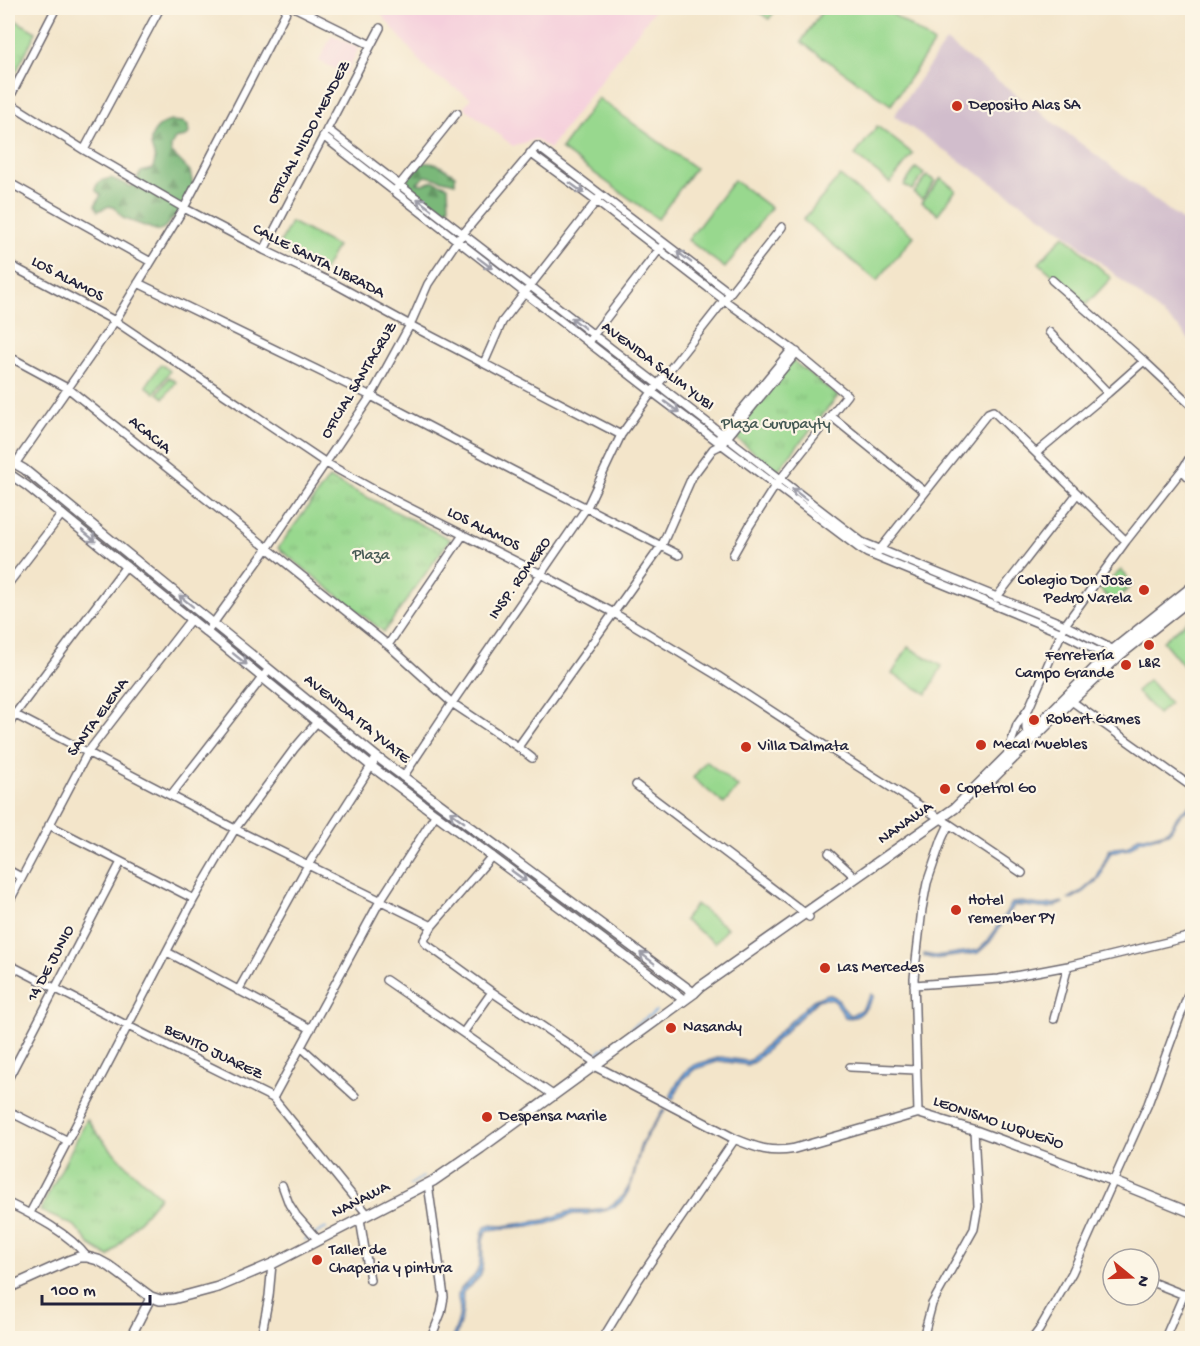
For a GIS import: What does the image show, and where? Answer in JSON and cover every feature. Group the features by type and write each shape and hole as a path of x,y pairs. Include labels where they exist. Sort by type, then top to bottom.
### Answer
{"main road":[{"name":"NANAWA","path":"151,1298 160,1300 184,1297 218,1287 272,1264 428,1184 481,1148 856,878 959,812 1114,655 1192,587"},
{"name":"NANAWA","path":"1114,655 1192,598"},
{"name":"NANAWA","path":"807,915 945,821 1008,753 1069,699"},
{"path":"8,1288 68,1261 87,1257 109,1266 151,1298"}],"street":[{"path":"8,102 56,8"},
{"path":"84,150 160,8"},
{"path":"11,462 69,389 116,321 184,208 288,8"},
{"path":"296,8 371,45"},
{"name":"OFICIAL NILDO MENDEZ","path":"264,250 380,28"},
{"name":"CALLE SANTA LIBRADA","path":"8,102 84,150 184,208 335,284 621,435"},
{"path":"393,192 457,113"},
{"name":"AVENIDA SALIM YUBI","path":"327,129 877,553 1063,629"},
{"name":"AVENIDA SALIM YUBI","path":"323,136 652,392 859,548 996,598 1114,655"},
{"name":"OFICIAL SANTACRUZ","path":"207,632 267,549 371,396 410,325 428,284 457,241 530,153 537,146 601,194"},
{"path":"530,153 794,350 847,395 775,486 733,555"},
{"path":"8,182 151,262"},
{"path":"484,363 502,322 601,194 730,293"},
{"name":"INSP. ROMERO","path":"403,777 587,507 621,435 658,384 782,227"},
{"path":"588,342 664,243"},
{"name":"LOS ALAMOS","path":"8,264 116,321 326,463 614,613 945,821 1022,873"},
{"path":"1052,280 1192,406"},
{"path":"138,283 371,396 680,555"},
{"path":"1049,332 1108,393"},
{"path":"518,747 662,545 692,477 794,350"},
{"name":"ACACIA","path":"8,356 69,389 388,645 452,703 532,758"},
{"path":"1036,453 1144,361"},
{"path":"877,553 991,411 1126,541"},
{"path":"831,416 925,492"},
{"path":"1008,753 1017,725 1029,708 1063,629 1192,454"},
{"name":"AVENIDA ITA YVATE","path":"11,462 34,478 377,757 696,992"},
{"path":"1182,470 1192,481"},
{"name":"AVENIDA ITA YVATE","path":"8,473 62,514 371,766 684,1000"},
{"path":"27,486 34,478"},
{"path":"996,598 1077,494"},
{"path":"8,582 62,514"},
{"path":"388,645 463,535"},
{"path":"8,727 15,714 126,566"},
{"path":"153,588 159,579"},
{"name":"SANTA ELENA","path":"8,904 88,752 191,619"},
{"path":"171,795 269,669"},
{"path":"1069,699 1192,787"},
{"path":"1029,708 1026,726 1028,730 1033,730"},
{"path":"8,711 235,829 432,926"},
{"path":"30,1213 194,899 235,829 316,722"},
{"path":"238,991 308,865 377,757"},
{"path":"636,785 807,915"},
{"path":"273,1098 380,901 436,814"},
{"path":"918,1113 914,985 922,909 945,821"},
{"path":"49,825 194,899"},
{"path":"477,845 484,837"},
{"path":"829,853 856,878"},
{"path":"492,856 432,926 424,940 426,944 492,992 595,1064"},
{"name":"14 DE JUNIO","path":"8,1079 121,862"},
{"path":"8,870 21,877"},
{"path":"580,921 587,913"},
{"path":"914,985 999,979 1068,966 1192,936"},
{"path":"167,952 311,1029"},
{"name":"BENITO JUAREZ","path":"8,964 273,1098 364,1217"},
{"path":"1054,1019 1068,966"},
{"path":"386,980 553,1095"},
{"path":"1033,1338 1071,1273 1148,1104 1192,984"},
{"path":"463,1033 492,992"},
{"path":"301,1047 355,1096"},
{"name":"LEONISMO LUQUEÑO","path":"595,1064 735,1139 758,1148 783,1151 918,1113 974,1130 1113,1181 1192,1214"},
{"path":"850,1067 916,1070"},
{"path":"8,1111 68,1141"},
{"path":"923,1338 932,1304 974,1229 977,1217 974,1130"},
{"path":"616,1338 606,1335 637,1282 735,1139"},
{"path":"428,1184 444,1297 441,1313 431,1338"},
{"path":"282,1185 296,1215 318,1240"},
{"path":"8,1203 30,1213 74,1242 87,1257"},
{"path":"364,1217 370,1281"},
{"path":"261,1338 272,1264"},
{"path":"1161,1285 1192,1298"},
{"path":"1165,1338 1184,1294"},
{"path":"130,1338 151,1298"}],"shaded area":[{"path":"376,8 656,8 549,149 536,139 513,146 464,107 471,98 428,71"},
{"path":"332,35 359,48 346,74 319,61"},
{"path":"946,41 1192,228 1192,343 1180,329 1064,232 894,116"}],"green space":[{"path":"753,8 777,8 769,19"},
{"path":"824,8 884,8 934,43 891,105 801,42"},
{"path":"8,16 36,32 8,88"},
{"path":"598,98 695,168 658,219 561,149"},
{"path":"171,121 183,122 188,126 189,133 186,137 175,139 171,146 171,152 190,171 194,190 184,208 158,231 123,218 115,208 109,206 98,211 95,205 101,195 96,191 96,186 100,181 111,178 132,187 141,172 152,169 154,166 152,136 160,126"},
{"path":"877,126 913,154 890,183 855,155"},
{"path":"419,162 437,164 455,175 455,183 426,176 417,183 434,181 448,186 449,208 445,210 412,193 406,186 407,180"},
{"path":"916,168 924,174 912,190 904,185"},
{"path":"840,176 914,236 877,281 803,220"},
{"path":"927,176 935,181 922,199 914,193"},
{"path":"941,178 956,190 938,214 922,202"},
{"path":"734,180 771,208 725,268 688,240"},
{"path":"291,222 337,246 323,272 277,249"},
{"path":"1064,235 1111,278 1086,305 1039,263"},
{"path":"669,252 722,292 720,293"},
{"name":"Plaza Curupayty","path":"793,361 838,396 777,471 730,433"},
{"path":"161,364 170,371 155,393 146,386"},
{"path":"169,377 176,382 164,398 158,393"},
{"name":"Plaza","path":"329,478 450,539 384,632 278,548"},
{"path":"38,489 205,622 205,624"},
{"path":"888,558 1058,627 1059,627 1058,628"},
{"path":"1121,570 1133,584 1113,603 1100,589"},
{"path":"1192,617 1192,676 1163,641"},
{"path":"908,647 942,666 927,694 892,674"},
{"path":"271,678 317,714 317,715 315,716"},
{"path":"1149,680 1170,703 1158,714 1136,691"},
{"path":"706,761 738,787 724,804 693,778"},
{"path":"380,765 469,832 467,833 379,767"},
{"path":"489,847 670,981 668,982"},
{"path":"696,904 727,928 715,943 684,920"},
{"path":"87,1119 130,1169 160,1196 109,1257 91,1246 75,1226 40,1211"}],"water":[{"path":"1192,804 1192,807 1181,814 1168,833 1141,840 1129,849 1111,852 1101,877 1084,892 1068,899 1097,878 1109,850 1127,847 1138,837 1166,832 1180,812"},
{"path":"1012,903 1042,905 1063,903 1049,908 1014,906 990,942 978,953 934,959 924,956 924,954 935,956 978,950 988,941"},
{"path":"827,994 836,998 851,1015 862,1009 871,994 874,996 862,1012 850,1018 844,1017 838,1005 832,1000 818,1000 754,1062 747,1065 720,1061 695,1069 683,1080 673,1099 670,1097 679,1080 694,1065 721,1057 750,1060 813,1000"},
{"path":"663,1110 665,1111 644,1141 630,1188 625,1197 617,1205 591,1213 591,1210 607,1208 623,1196 631,1183 641,1143"},
{"path":"573,1210 589,1210 589,1214 573,1214 547,1224 488,1230 483,1240 483,1264 480,1276 463,1292 463,1312 455,1338 452,1338 460,1314 458,1294 477,1271 485,1227 545,1220"}],"waterway":[{"path":"631,1028 656,1011"},
{"path":"592,1057 610,1044"},
{"path":"410,1185 423,1177"},
{"path":"305,1240 326,1228"}],"place":[{"name":"Deposito Alas SA","path":"957,106"},
{"name":"Colegio Don Jose Pedro Varela","path":"1144,590"},
{"name":"L&R","path":"1149,645"},
{"name":"Ferretería Campo Grande","path":"1126,665"},
{"name":"Robert Games","path":"1034,720"},
{"name":"Mecal Muebles","path":"981,745"},
{"name":"Villa Dalmata","path":"746,747"},
{"name":"Copetrol Go","path":"945,789"},
{"name":"Hotel remember PY","path":"956,910"},
{"name":"Las Mercedes","path":"825,968"},
{"name":"Nasandy","path":"671,1028"},
{"name":"Despensa Marile","path":"487,1117"},
{"name":"Taller de Chaperia y pintura","path":"317,1260"}]}
